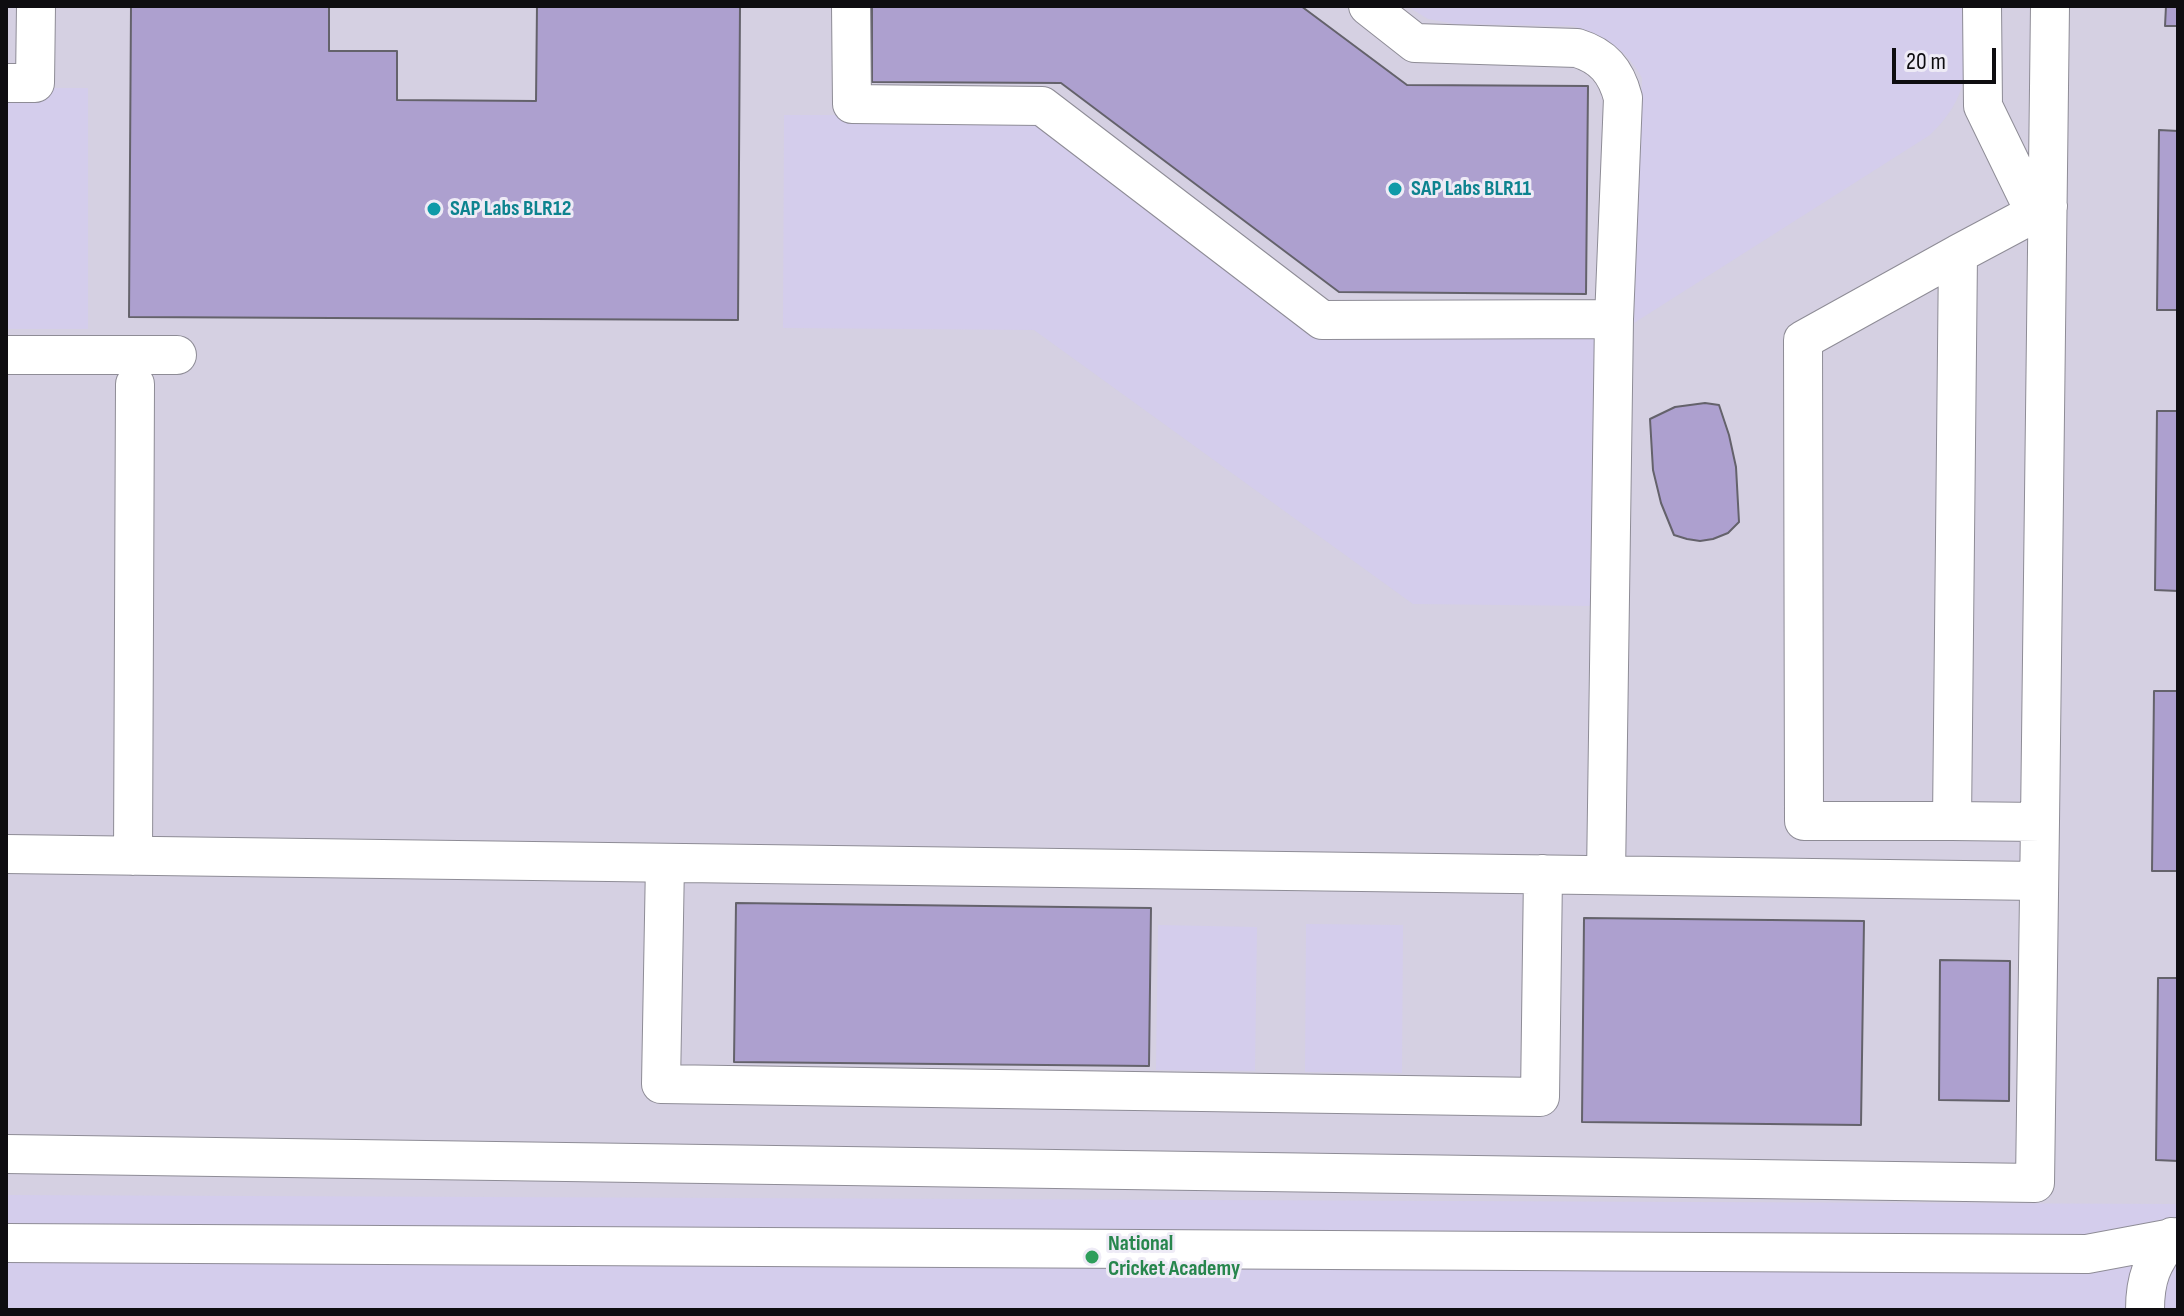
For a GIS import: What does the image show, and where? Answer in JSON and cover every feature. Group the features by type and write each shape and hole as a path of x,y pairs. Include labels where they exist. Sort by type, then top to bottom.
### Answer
{"lane":[{"path":"6,83 35,83 36,6"},
{"path":"851,6 852,104 1042,106 1322,320 1614,319"},
{"path":"1368,6 1415,43 1577,48 1591,53 1614,72 1623,98 1614,319 1606,875"},
{"path":"1982,6 1983,106 2041,210"},
{"path":"6,1154 2035,1183 2040,822 2041,210 2050,6"},
{"path":"2040,822 1804,821 1803,340 2041,210"},
{"path":"1952,821 1958,254"},
{"path":"6,355 177,355"},
{"path":"133,856 135,384"},
{"path":"6,854 2039,881"},
{"path":"665,863 661,1084 1508,1097 1540,1097 1543,874"},
{"path":"6,1243 2087,1254 2175,1237"},
{"path":"2145,1310 2145,1291 2150,1271 2159,1253 2175,1237"}],"shaded area":[{"path":"6,6 2178,6 2178,1310 6,1310"},
{"path":"1407,6 1967,6 1967,60 1961,91 1944,120 1930,135 1634,323 1642,78 1636,68 1613,44 1573,26 1455,24 1428,19"},
{"path":"6,88 88,88 88,329 6,329"},
{"path":"784,115 1041,115 1318,324 1595,327 1593,606 1413,604 1034,330 783,328"},
{"path":"1306,924 1403,925 1402,1073 1305,1072"},
{"path":"1158,925 1257,927 1255,1071 1156,1070"},
{"name":"National Cricket Academy","path":"6,1195 2178,1204 2178,1310 6,1310"}],"building":[{"name":"SAP Labs BLR12","path":"131,6 329,6 329,51 397,51 397,100 536,101 537,6 740,6 738,320 129,317"},
{"name":"SAP Labs BLR11","path":"872,6 1301,6 1407,85 1588,86 1586,294 1339,292 1061,83 872,82"},
{"path":"2166,6 2178,6 2178,26 2165,26"},
{"path":"2159,130 2178,131 2178,310 2157,310"},
{"path":"1705,403 1719,405 1729,435 1736,467 1739,522 1728,533 1700,541 1674,535 1661,503 1653,470 1650,419 1675,407"},
{"path":"2157,411 2178,411 2178,591 2155,590"},
{"path":"2154,691 2178,691 2178,871 2152,871"},
{"path":"736,903 1151,908 1149,1066 734,1062"},
{"path":"1584,918 1864,921 1861,1125 1582,1122"},
{"path":"1940,960 2010,961 2009,1101 1939,1100"},
{"path":"2158,978 2178,978 2178,1161 2156,1160"}],"place":[{"name":"SAP Labs BLR11","path":"1395,189"},
{"name":"SAP Labs BLR12","path":"434,209"},
{"name":"National Cricket Academy","path":"1092,1257"}]}
